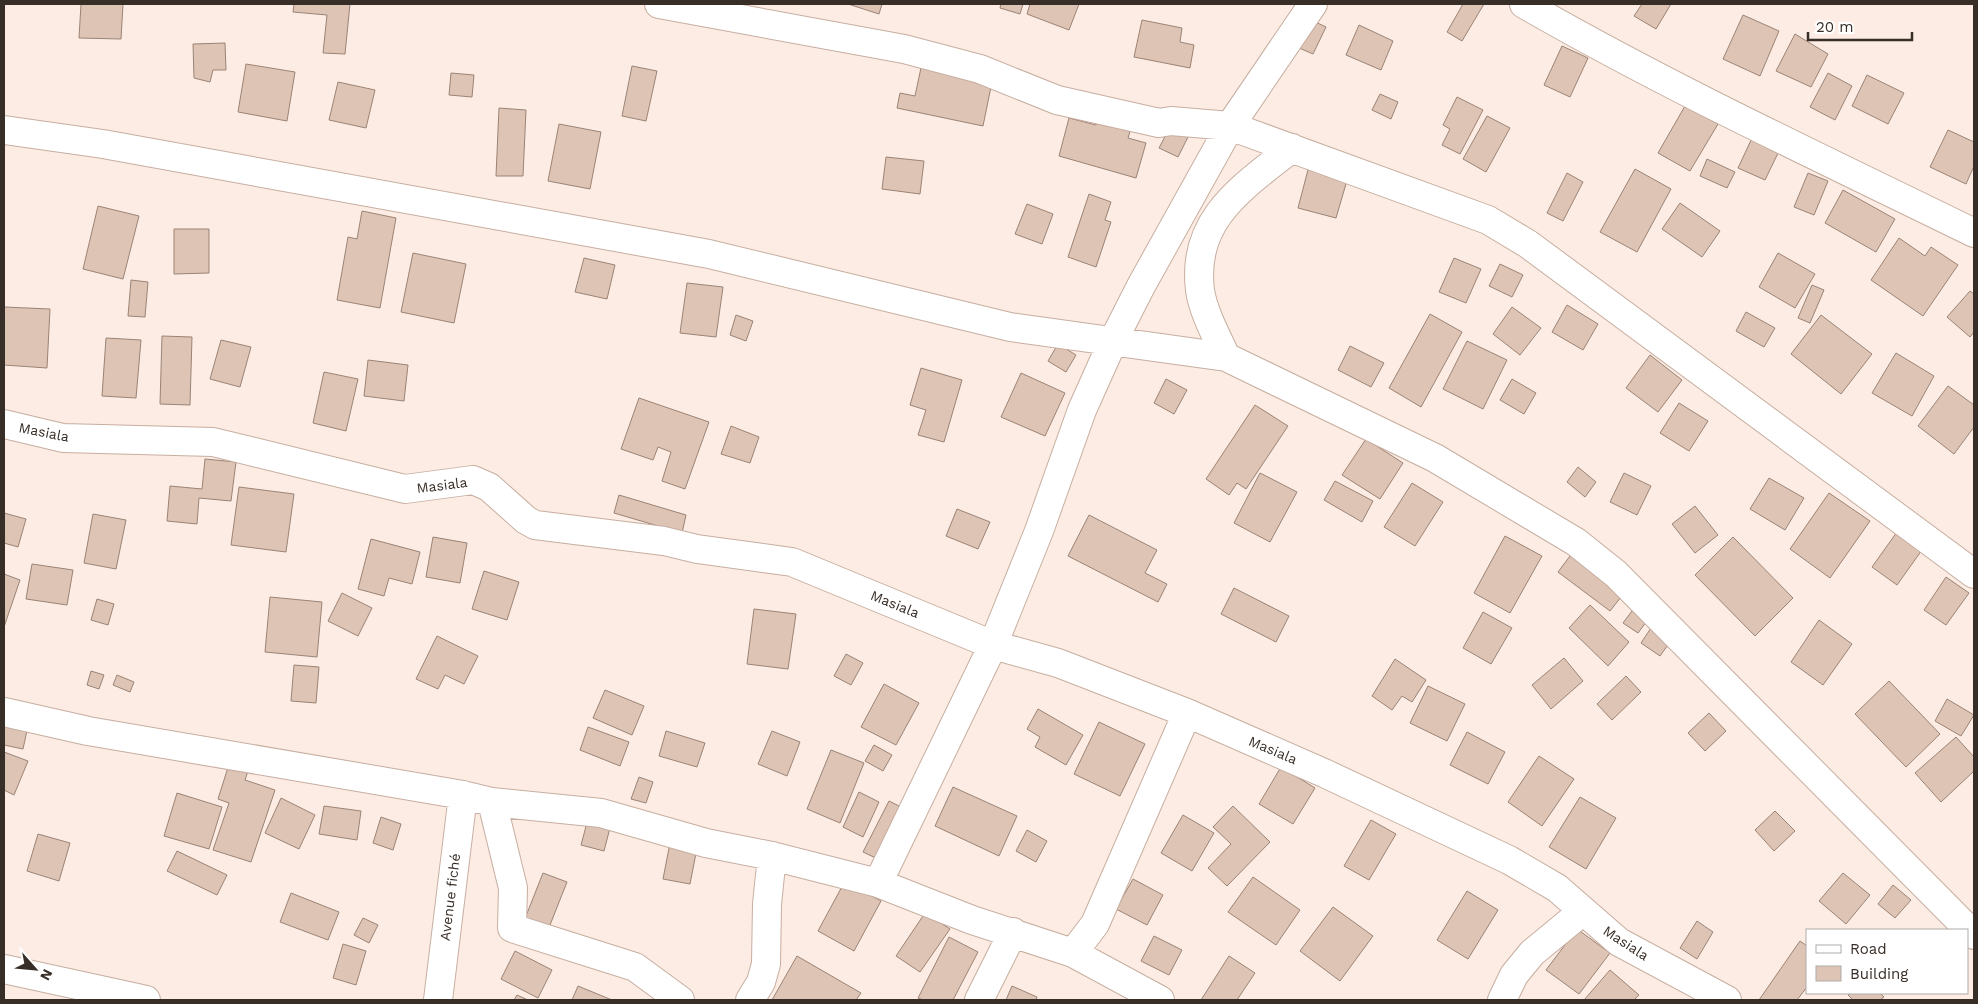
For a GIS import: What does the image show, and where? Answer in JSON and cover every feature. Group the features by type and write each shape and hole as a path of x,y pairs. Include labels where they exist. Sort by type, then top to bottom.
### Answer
{"street":[{"path":"659,4 904,49 980,69 1056,100 1159,123 1171,121 1230,126 1488,220 1528,244 1974,574"},
{"path":"878,882 993,645 1039,531 1082,410 1140,286 1230,126 1313,4"},
{"path":"1524,4 1580,36 1729,114 1974,233"},
{"path":"4,130 103,144 709,254 1010,327 1112,343 1226,357 1435,458 1576,542 1616,574 1974,935"},
{"path":"1226,357 1200,291 1200,261 1206,235 1220,209 1232,195 1292,148"},
{"name":"Masiala","path":"4,424 63,438 213,442 405,489 473,480 489,488 526,520 535,525 664,540 698,549 792,562 993,645 1058,663 1187,713 1324,773 1509,860 1557,888 1618,942 1727,1000"},
{"path":"4,712 88,731 463,795 492,802 602,813 706,843 772,856 878,882 972,920 1073,953 1160,1000"},
{"path":"1073,953 1095,924 1187,713"},
{"name":"Avenue fiché","path":"438,1000 463,795"},
{"path":"492,802 513,888 512,928 635,967 680,1000"},
{"path":"750,1000 760,982 766,964 767,904 772,856"},
{"path":"1502,1000 1514,975 1532,953 1583,912"},
{"path":"979,1000 1013,932"},
{"path":"4,969 146,1000"}],"building":[{"path":"81,4 123,4 121,39 79,38"},
{"path":"294,4 350,4 345,54 323,53 327,15 293,12"},
{"path":"848,4 882,4 879,14"},
{"path":"1001,4 1023,4 1020,14 1000,8"},
{"path":"1030,4 1079,4 1069,30 1027,14"},
{"path":"1463,4 1484,4 1462,41 1447,32"},
{"path":"1642,4 1671,4 1656,29 1634,16"},
{"path":"1743,15 1779,31 1760,76 1723,59"},
{"path":"1309,19 1326,27 1313,54 1297,47"},
{"path":"1142,20 1182,28 1180,42 1194,45 1190,68 1134,57"},
{"path":"1359,25 1393,41 1381,70 1346,55"},
{"path":"1795,34 1828,54 1811,87 1776,71"},
{"path":"225,43 226,70 213,70 210,82 194,78 193,44"},
{"path":"1562,46 1588,58 1570,97 1544,85"},
{"path":"922,63 993,77 983,126 897,108 900,93 915,96"},
{"path":"246,64 295,72 287,121 238,112"},
{"path":"632,66 657,71 646,121 622,116"},
{"path":"451,73 474,75 472,97 449,95"},
{"path":"1828,73 1852,86 1835,120 1810,107"},
{"path":"1867,75 1904,93 1888,124 1852,106"},
{"path":"338,82 375,90 366,128 329,120"},
{"path":"1380,94 1398,102 1391,119 1372,110"},
{"path":"1457,97 1483,110 1460,154 1442,145 1450,129 1443,125"},
{"path":"1685,106 1718,124 1690,171 1658,153"},
{"path":"499,108 526,110 523,176 496,176"},
{"path":"1099,116 1132,125 1128,138 1146,143 1136,178 1059,156 1069,118 1096,125"},
{"path":"1487,116 1510,128 1486,172 1463,159"},
{"path":"559,124 601,132 590,189 548,181"},
{"path":"1170,127 1188,137 1178,157 1159,148"},
{"path":"1948,130 1974,142 1974,166 1966,184 1930,167"},
{"path":"1753,136 1780,149 1765,180 1738,168"},
{"path":"886,157 924,161 920,194 882,189"},
{"path":"1707,159 1735,172 1727,188 1700,176"},
{"path":"1309,166 1348,177 1336,218 1298,208"},
{"path":"1635,169 1671,189 1637,252 1600,232"},
{"path":"1567,173 1583,182 1563,221 1547,213"},
{"path":"1808,173 1828,181 1814,215 1794,207"},
{"path":"1843,190 1895,219 1876,252 1825,223"},
{"path":"1089,194 1111,202 1105,220 1111,222 1096,267 1068,257"},
{"path":"1680,203 1720,231 1702,257 1662,229"},
{"path":"1027,204 1053,214 1042,244 1015,234"},
{"path":"98,206 139,216 123,279 83,269"},
{"path":"362,211 396,218 380,308 337,300 348,237 357,239"},
{"path":"174,229 209,229 209,273 174,274"},
{"path":"1899,238 1925,256 1931,247 1958,265 1923,316 1871,280"},
{"path":"413,253 466,264 454,323 401,312"},
{"path":"1778,253 1815,274 1795,308 1759,287"},
{"path":"584,258 615,265 607,299 575,292"},
{"path":"1454,258 1481,269 1466,303 1439,292"},
{"path":"1500,264 1523,275 1512,297 1489,286"},
{"path":"131,280 148,282 145,317 128,316"},
{"path":"687,283 723,287 716,337 680,333"},
{"path":"1812,285 1824,290 1810,323 1798,318"},
{"path":"1970,291 1974,294 1974,332 1970,337 1947,317"},
{"path":"1567,305 1598,324 1583,350 1552,332"},
{"path":"4,307 50,309 47,368 4,365"},
{"path":"1512,307 1541,328 1520,355 1493,334"},
{"path":"1746,312 1775,328 1764,347 1736,331"},
{"path":"1430,314 1462,332 1421,407 1389,388"},
{"path":"736,315 753,321 746,341 730,335"},
{"path":"1821,315 1872,354 1841,394 1791,354"},
{"path":"162,336 192,337 190,405 160,404"},
{"path":"106,338 141,340 136,398 102,396"},
{"path":"221,340 251,347 240,387 210,379"},
{"path":"1467,341 1507,360 1483,409 1443,389"},
{"path":"1058,344 1076,355 1066,372 1048,361"},
{"path":"1350,346 1384,363 1371,387 1338,370"},
{"path":"1896,353 1934,376 1912,416 1872,393"},
{"path":"1650,355 1682,380 1658,412 1626,388"},
{"path":"368,360 408,365 404,401 364,396"},
{"path":"921,368 962,380 944,442 918,435 926,410 910,405"},
{"path":"324,372 358,379 346,431 313,423"},
{"path":"1021,373 1065,393 1045,436 1001,417"},
{"path":"1166,379 1187,390 1174,414 1154,403"},
{"path":"1512,379 1536,393 1524,414 1500,400"},
{"path":"1948,386 1974,405 1974,427 1954,454 1918,426"},
{"path":"639,398 709,422 685,489 662,481 671,452 658,447 653,460 621,449"},
{"path":"1679,403 1708,421 1689,451 1660,433"},
{"path":"1255,405 1288,426 1246,489 1237,483 1229,495 1206,479"},
{"path":"731,426 759,437 750,463 721,454"},
{"path":"1366,439 1403,463 1380,499 1342,475"},
{"path":"205,459 236,462 231,501 199,498 197,524 167,521 170,486 202,489"},
{"path":"1578,467 1596,482 1585,497 1567,482"},
{"path":"1260,473 1297,492 1270,542 1234,523"},
{"path":"1624,473 1651,486 1637,515 1610,502"},
{"path":"1769,478 1804,498 1785,530 1750,509"},
{"path":"1335,481 1373,501 1362,522 1324,500"},
{"path":"1412,483 1443,502 1415,546 1384,527"},
{"path":"239,487 294,494 286,552 231,545"},
{"path":"1829,493 1870,521 1830,578 1790,549"},
{"path":"619,495 686,515 682,533 614,513"},
{"path":"1695,506 1718,535 1695,553 1672,524"},
{"path":"957,509 990,522 978,549 946,536"},
{"path":"4,513 26,519 18,547 4,543"},
{"path":"93,514 126,520 116,569 84,563"},
{"path":"1089,515 1157,550 1145,573 1167,584 1158,602 1068,556"},
{"path":"1897,532 1922,550 1897,585 1872,567"},
{"path":"1505,536 1542,556 1510,613 1474,593"},
{"path":"433,537 467,543 460,583 426,577"},
{"path":"1733,537 1793,598 1755,636 1695,575"},
{"path":"371,539 420,552 412,584 389,578 384,596 358,589"},
{"path":"1573,552 1625,592 1610,611 1558,572"},
{"path":"32,564 73,570 67,605 26,599"},
{"path":"484,571 519,582 507,620 472,609"},
{"path":"4,574 20,580 4,627"},
{"path":"1946,577 1969,593 1946,625 1924,610"},
{"path":"1234,588 1289,616 1276,642 1221,614"},
{"path":"342,593 372,608 358,636 328,621"},
{"path":"270,597 322,602 317,657 265,652"},
{"path":"97,599 114,604 108,625 91,620"},
{"path":"1638,603 1652,614 1638,633 1623,623"},
{"path":"1590,605 1629,642 1608,666 1569,628"},
{"path":"754,609 796,614 788,669 747,664"},
{"path":"1483,612 1512,628 1491,664 1463,648"},
{"path":"1819,620 1852,644 1823,685 1791,662"},
{"path":"1655,622 1675,635 1660,656 1641,643"},
{"path":"437,636 478,656 464,684 445,675 438,689 416,679"},
{"path":"846,654 863,663 851,685 834,676"},
{"path":"1564,658 1583,681 1551,709 1532,685"},
{"path":"1395,659 1426,680 1412,702 1402,696 1392,710 1372,696"},
{"path":"294,665 319,667 316,703 291,701"},
{"path":"91,671 104,675 99,689 87,685"},
{"path":"117,675 134,682 130,692 113,685"},
{"path":"1626,676 1641,692 1612,720 1597,704"},
{"path":"1889,681 1940,734 1906,767 1855,714"},
{"path":"884,684 919,703 896,745 861,727"},
{"path":"1428,686 1465,704 1447,741 1410,723"},
{"path":"605,690 644,706 632,735 593,718"},
{"path":"1947,699 1974,715 1961,736 1935,721"},
{"path":"1038,709 1083,735 1066,765 1035,747 1040,737 1027,729"},
{"path":"1709,713 1726,731 1705,751 1688,733"},
{"path":"4,722 28,726 23,749 4,745"},
{"path":"1099,722 1145,744 1120,796 1074,774"},
{"path":"588,727 629,742 620,766 580,750"},
{"path":"666,731 705,743 697,767 659,756"},
{"path":"772,731 800,742 787,776 758,764"},
{"path":"1467,732 1505,752 1488,784 1450,765"},
{"path":"1956,737 1974,757 1974,771 1941,802 1915,773"},
{"path":"874,745 892,755 883,771 865,761"},
{"path":"831,750 864,763 840,823 807,809"},
{"path":"4,752 28,761 14,795 4,790"},
{"path":"1539,756 1574,779 1542,826 1508,802"},
{"path":"230,761 249,768 245,780 275,790 251,862 213,850 229,803 218,799"},
{"path":"1281,767 1315,788 1293,824 1259,804"},
{"path":"639,777 653,782 646,803 631,799"},
{"path":"953,787 1017,816 999,856 935,826"},
{"path":"859,792 879,802 863,837 843,827"},
{"path":"177,793 222,807 209,849 164,836"},
{"path":"1580,797 1616,818 1586,869 1549,847"},
{"path":"281,798 315,815 299,849 265,833"},
{"path":"889,801 907,810 882,861 863,852"},
{"path":"324,806 361,811 357,840 319,834"},
{"path":"1233,806 1270,842 1227,886 1208,868 1231,844 1213,827"},
{"path":"1775,811 1795,831 1774,851 1755,830"},
{"path":"1183,815 1214,833 1192,871 1161,853"},
{"path":"381,817 401,824 393,850 373,843"},
{"path":"588,819 611,824 604,851 581,845"},
{"path":"1371,820 1396,834 1369,880 1344,866"},
{"path":"1027,830 1047,841 1036,862 1016,851"},
{"path":"38,834 70,843 59,881 27,871"},
{"path":"670,843 697,848 690,884 663,879"},
{"path":"177,851 227,875 217,895 167,871"},
{"path":"543,873 567,882 548,930 524,921"},
{"path":"1843,873 1870,895 1846,924 1819,901"},
{"path":"1253,877 1300,910 1276,945 1228,912"},
{"path":"1133,879 1163,895 1147,925 1116,909"},
{"path":"845,881 881,901 854,951 818,931"},
{"path":"1893,885 1911,900 1895,918 1878,904"},
{"path":"1467,891 1498,910 1468,959 1437,940"},
{"path":"291,893 339,912 328,940 280,922"},
{"path":"1333,907 1373,936 1340,981 1300,951"},
{"path":"925,913 950,929 920,972 896,956"},
{"path":"363,918 378,925 369,943 354,935"},
{"path":"1697,921 1713,932 1697,959 1680,948"},
{"path":"1577,929 1610,953 1579,994 1546,970"},
{"path":"1154,936 1182,950 1169,975 1141,961"},
{"path":"949,937 978,952 953,1000 923,1000 918,998"},
{"path":"1800,941 1806,945 1806,988 1797,1000 1759,1000"},
{"path":"343,944 366,951 356,985 333,978"},
{"path":"515,951 552,970 538,998 501,979"},
{"path":"797,956 861,993 856,1000 772,1000"},
{"path":"1229,956 1255,973 1237,1000 1201,1000"},
{"path":"1610,970 1639,995 1634,1000 1584,1000"},
{"path":"578,986 612,1000 572,1000"},
{"path":"1012,986 1037,997 1036,1000 1006,1000"},
{"path":"1881,994 1884,997 1880,1000 1853,1000 1848,995"},
{"path":"517,995 528,1000 514,1000"}]}
